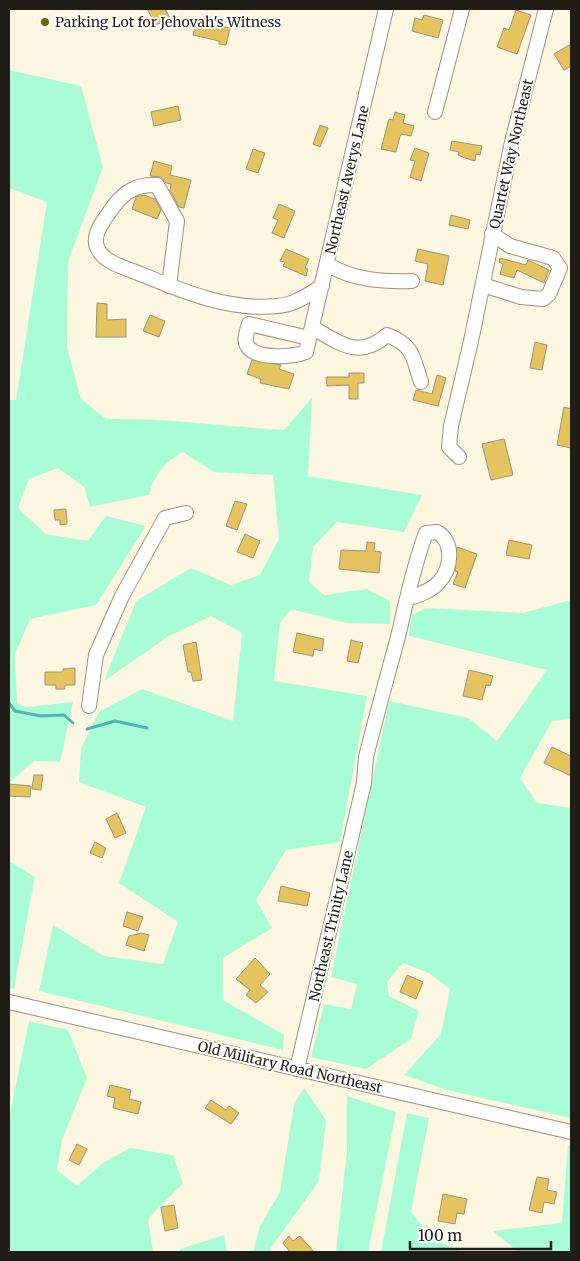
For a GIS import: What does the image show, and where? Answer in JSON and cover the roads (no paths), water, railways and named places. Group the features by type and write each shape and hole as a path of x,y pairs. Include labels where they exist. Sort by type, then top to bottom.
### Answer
{"street":[{"name":"Northeast Averys Lane","path":"311,332 249,324 246,334 247,346 254,351 282,358 306,352 311,332 322,286 386,9"},
{"path":"435,112 462,9"},
{"name":"Quartet Way Northeast","path":"459,457 449,447 451,426 512,142 546,9"},
{"path":"170,286 177,221 157,184 141,184 122,194 99,226 96,239 98,251 107,260 170,286 194,295 255,307 279,306 292,303 304,298 322,286"},
{"path":"481,292 543,299 549,294 560,268 553,258 510,246 492,234"},
{"path":"327,264 337,271 360,277 388,282 412,281"},
{"path":"311,332 354,349 372,346 387,334 409,347 421,382"},
{"path":"89,706 96,655 122,596 165,518 186,513"},
{"name":"Northeast Trinity Lane","path":"297,1069 364,783 366,757 407,599"},
{"name":"Old Military Road Northeast","path":"9,1002 571,1132"}],"waterway":[{"path":"9,703 15,711 41,716 64,715 73,723"},
{"path":"87,729 115,721 147,728"}],"place":[{"name":"Parking Lot for Jehovah's Witness","path":"45,22"}]}
